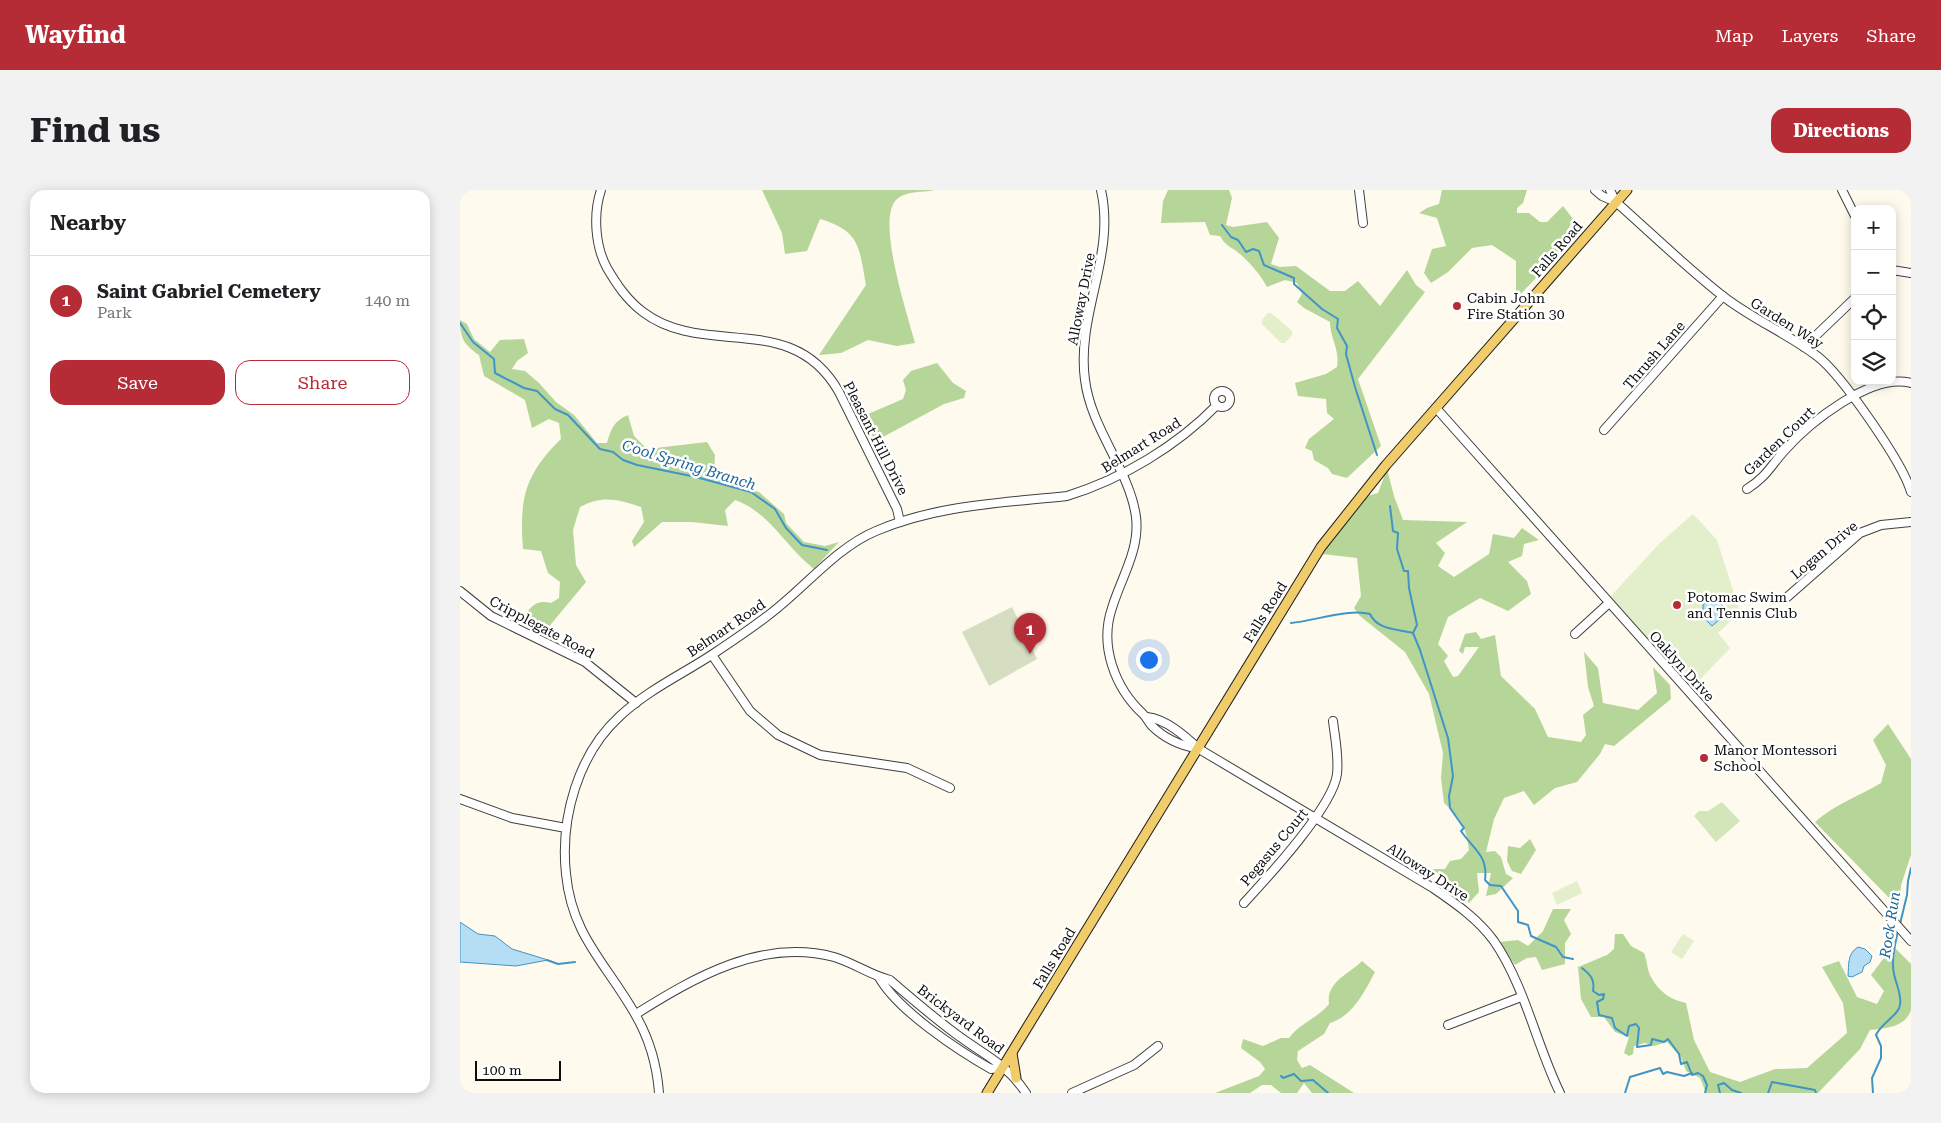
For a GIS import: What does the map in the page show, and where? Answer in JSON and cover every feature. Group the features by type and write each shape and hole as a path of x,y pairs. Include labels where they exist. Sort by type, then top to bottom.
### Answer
{"main road":[{"name":"Falls Road","path":"987,1093 1321,547 1374,480 1627,190"},
{"path":"1012,1052 1012,1065 1016,1078"}],"street":[{"name":"Pleasant Hill Drive","path":"601,190 597,210 600,248 606,264 625,295 643,312 662,323 703,334 758,339 784,345 814,362 832,380 839,392 897,509 900,522"},
{"name":"Alloway Drive","path":"1101,190 1104,204 1105,241 1085,332 1084,374 1093,413 1133,504 1136,518 1136,541 1111,610 1109,653 1116,676 1128,698 1147,717 1152,726 1175,742 1199,749 1434,888 1465,910 1494,941 1508,966 1560,1093"},
{"path":"1358,190 1363,223"},
{"path":"1595,190 1602,196 1616,202"},
{"path":"1610,190 1616,202"},
{"path":"1844,191 1851,207"},
{"name":"Garden Way","path":"1616,202 1722,296 1759,321 1804,346 1830,367 1897,460 1911,492"},
{"path":"1896,271 1911,273"},
{"name":"Thrush Lane","path":"1604,430 1722,296"},
{"path":"1804,346 1851,302"},
{"name":"Garden Court","path":"1747,488 1763,478 1784,451 1807,429 1853,398 1876,385 1893,381 1911,383"},
{"name":"Belmart Road","path":"659,1093 654,1057 636,1014 594,954 576,918 566,874 566,828 574,792 587,761 607,730 636,703 657,687 712,655 768,615 849,547 873,532 921,514 940,510 1067,496 1121,475 1187,432 1217,405"},
{"name":"Oaklyn Drive","path":"1436,408 1911,941"},
{"name":"Logan Drive","path":"1785,599 1860,534 1881,526 1911,522"},
{"name":"Cripplegate Road","path":"460,591 491,616 585,662 636,703"},
{"path":"1575,634 1609,603"},
{"path":"712,655 750,711 778,736 820,755 907,768 950,788"},
{"name":"Pegasus Court","path":"1244,903 1316,819 1333,788 1337,775 1333,721"},
{"path":"460,799 512,818 566,828"},
{"name":"Brickyard Road","path":"636,1014 702,976 740,960 757,956 794,953 825,956 860,967 879,978 885,988 918,1018 952,1044 991,1069 1003,1067 1016,1078 1026,1093"},
{"path":"1448,1025 1522,997"},
{"path":"1072,1093 1134,1065 1158,1046"}],"green space":[{"path":"762,190 935,190 914,192 900,197 896,200 891,211 891,247 895,269 915,343 897,346 868,340 841,353 819,355 866,285 859,251 851,235 844,229 820,219 807,251 785,254 782,233"},
{"path":"1168,190 1229,190 1232,198 1226,225 1233,227 1267,222 1279,238 1271,264 1280,267 1296,266 1330,291 1345,291 1358,281 1380,306 1407,270 1416,285 1425,292 1358,379 1381,446 1347,478 1332,474 1328,468 1314,460 1312,451 1305,448 1309,439 1334,419 1327,413 1326,399 1298,396 1295,383 1326,374 1337,367 1338,361 1330,322 1304,308 1297,302 1302,294 1297,283 1285,280 1267,287 1255,269 1240,254 1227,245 1220,236 1210,235 1205,222 1161,223 1163,201"},
{"path":"1442,190 1527,190 1523,203 1517,208 1517,213 1529,213 1540,222 1547,222 1563,206 1573,219 1554,259 1516,299 1516,261 1492,245 1472,248 1448,272 1431,283 1424,273 1432,249 1446,246 1437,218 1419,213 1439,204"},
{"path":"1268,313 1271,313 1292,331 1292,335 1285,343 1281,343 1262,324 1262,320"},
{"path":"460,320 467,324 474,339 490,352 500,340 524,339 528,353 517,361 512,369 525,371 539,383 556,402 574,415 597,443 607,443 614,426 619,420 628,415 634,436 647,449 707,442 715,455 714,473 722,481 759,492 784,514 786,523 804,542 825,546 839,542 814,569 758,513 735,500 725,510 728,526 692,522 662,522 634,547 632,541 644,522 641,507 610,499 588,503 580,507 573,530 576,565 586,582 547,629 525,615 536,604 543,602 551,603 559,598 560,582 548,573 541,551 523,549 522,516 527,488 532,476 539,464 561,439 559,423 549,419 532,428 525,400 484,376 479,355 466,344 462,336"},
{"path":"937,363 953,383 966,391 964,398 944,404 870,444 861,417 903,399 906,390 903,380 911,371"},
{"path":"1387,469 1403,520 1467,522 1436,543 1445,553 1438,566 1454,577 1489,554 1493,534 1514,538 1522,528 1539,540 1524,544 1522,556 1508,562 1527,581 1531,594 1508,611 1480,598 1448,617 1438,644 1448,656 1444,661 1453,677 1458,676 1479,647 1465,647 1463,654 1459,651 1465,634 1476,632 1481,639 1495,635 1501,676 1535,709 1548,737 1581,742 1586,735 1583,715 1594,706 1588,687 1584,652 1598,668 1603,703 1638,710 1657,693 1653,667 1670,685 1671,699 1614,746 1605,744 1600,754 1577,782 1555,788 1534,805 1524,791 1504,798 1494,819 1486,852 1495,851 1501,857 1506,874 1513,878 1496,894 1486,896 1491,873 1477,873 1479,892 1469,903 1446,883 1442,875 1437,874 1433,869 1445,869 1450,861 1461,859 1469,850 1465,829 1455,814 1444,803 1441,778 1443,753 1429,694 1405,652 1360,616 1354,608 1361,596 1357,558 1322,554 1363,497 1378,493"},
{"name":"Potomac Swim and Tennis Club","path":"1693,514 1717,540 1740,612 1718,633 1730,648 1690,690 1610,597 1660,543"},
{"path":"1012,607 1037,659 989,686 962,632"},
{"path":"1888,724 1911,759 1911,855 1901,885 1900,909 1815,822 1838,806 1881,783 1886,765 1873,740"},
{"path":"1722,802 1740,821 1716,842 1694,816 1699,811 1708,811"},
{"path":"1530,839 1536,850 1521,874 1512,871 1507,861 1508,846 1520,848"},
{"path":"1577,881 1582,893 1557,905 1552,893"},
{"path":"1553,909 1571,909 1564,920 1571,934 1565,943 1565,964 1542,970 1536,957 1527,958 1515,965 1499,942 1518,940 1528,946 1543,931"},
{"path":"1615,934 1623,934 1631,946 1644,953 1650,974 1661,991 1675,1000 1686,1003 1694,1040 1710,1072 1740,1082 1775,1069 1807,1068 1847,1033 1843,1003 1822,967 1839,961 1857,997 1877,1004 1884,991 1871,975 1893,946 1911,964 1911,1010 1908,1016 1899,1024 1888,1028 1870,1030 1860,1049 1818,1093 1706,1093 1700,1078 1686,1071 1681,1057 1667,1042 1654,1046 1645,1043 1634,1046 1633,1054 1629,1056 1624,1053 1629,1037 1615,1032 1604,1017 1591,1017 1581,999 1578,967 1607,955 1614,949"},
{"path":"1683,934 1694,941 1682,959 1671,952"},
{"path":"1362,961 1375,972 1362,995 1352,1009 1338,1020 1330,1023 1324,1034 1298,1051 1297,1060 1302,1068 1310,1065 1354,1093 1312,1093 1304,1083 1297,1093 1281,1093 1271,1085 1262,1085 1250,1093 1215,1093 1259,1076 1265,1069 1260,1062 1241,1048 1243,1039 1263,1046 1281,1038 1289,1038 1329,1004 1329,996 1334,984"}],"water":[{"path":"1714,596 1728,612 1712,626 1706,620 1713,612 1711,610 1707,614 1703,611 1703,605"},
{"path":"460,922 478,934 495,936 512,949 548,960 516,966 460,962"},
{"path":"1858,947 1865,949 1872,956 1870,962 1864,966 1862,972 1852,977 1848,976 1850,956"}],"waterway":[{"path":"1222,225 1231,237 1238,240 1246,252 1253,249 1259,251 1264,265 1294,278 1294,284 1322,309 1338,319 1337,328 1347,346 1346,354 1355,387 1377,455"},
{"name":"Cool Spring Branch","path":"460,323 473,342 494,359 495,373 524,388 537,391 555,409 568,415 600,449 613,452 623,460 637,465 696,477 751,492 775,509 786,528 802,545 827,550"},
{"path":"1390,506 1393,531 1398,533 1397,549 1404,571 1408,571 1409,588 1417,625 1413,633"},
{"path":"1291,623 1342,614 1362,613 1370,614 1373,619 1383,626 1413,633 1448,738 1453,776 1449,796 1450,808 1464,828 1461,831 1482,859 1485,880 1490,885 1501,886 1518,911 1518,922 1528,925 1531,936 1556,947 1563,957 1573,959"},
{"name":"Rock Run","path":"1900,924 1911,868"},
{"name":"Rock Run","path":"1873,1093 1872,1078 1881,1058 1881,1046 1876,1035 1897,1012 1900,1005 1893,963 1898,931"},
{"path":"547,960 558,964 575,962"},
{"path":"1582,968 1592,978 1593,991 1599,995 1604,994 1603,999 1597,1002 1599,1015 1612,1018 1615,1028 1627,1036 1629,1026 1636,1024 1639,1028 1637,1047 1651,1045 1652,1039 1664,1042 1668,1039 1679,1054 1681,1064 1687,1062 1692,1075 1698,1073 1703,1076 1707,1085 1705,1093"},
{"path":"1625,1093 1630,1077 1660,1068 1663,1074 1667,1072 1684,1076 1692,1073"},
{"path":"1281,1076 1283,1078 1294,1074 1301,1081 1313,1080 1328,1093"},
{"path":"1768,1093 1772,1082 1815,1090 1816,1093"},
{"path":"1720,1093 1718,1085 1724,1083 1732,1090 1741,1093"}],"place":[{"name":"Cabin John Fire Station 30","path":"1457,306"},
{"name":"Potomac Swim and Tennis Club","path":"1677,605"},
{"name":"Saint Gabriel Cemetery","path":"1030,654"},
{"name":"Manor Montessori School","path":"1704,758"}]}
